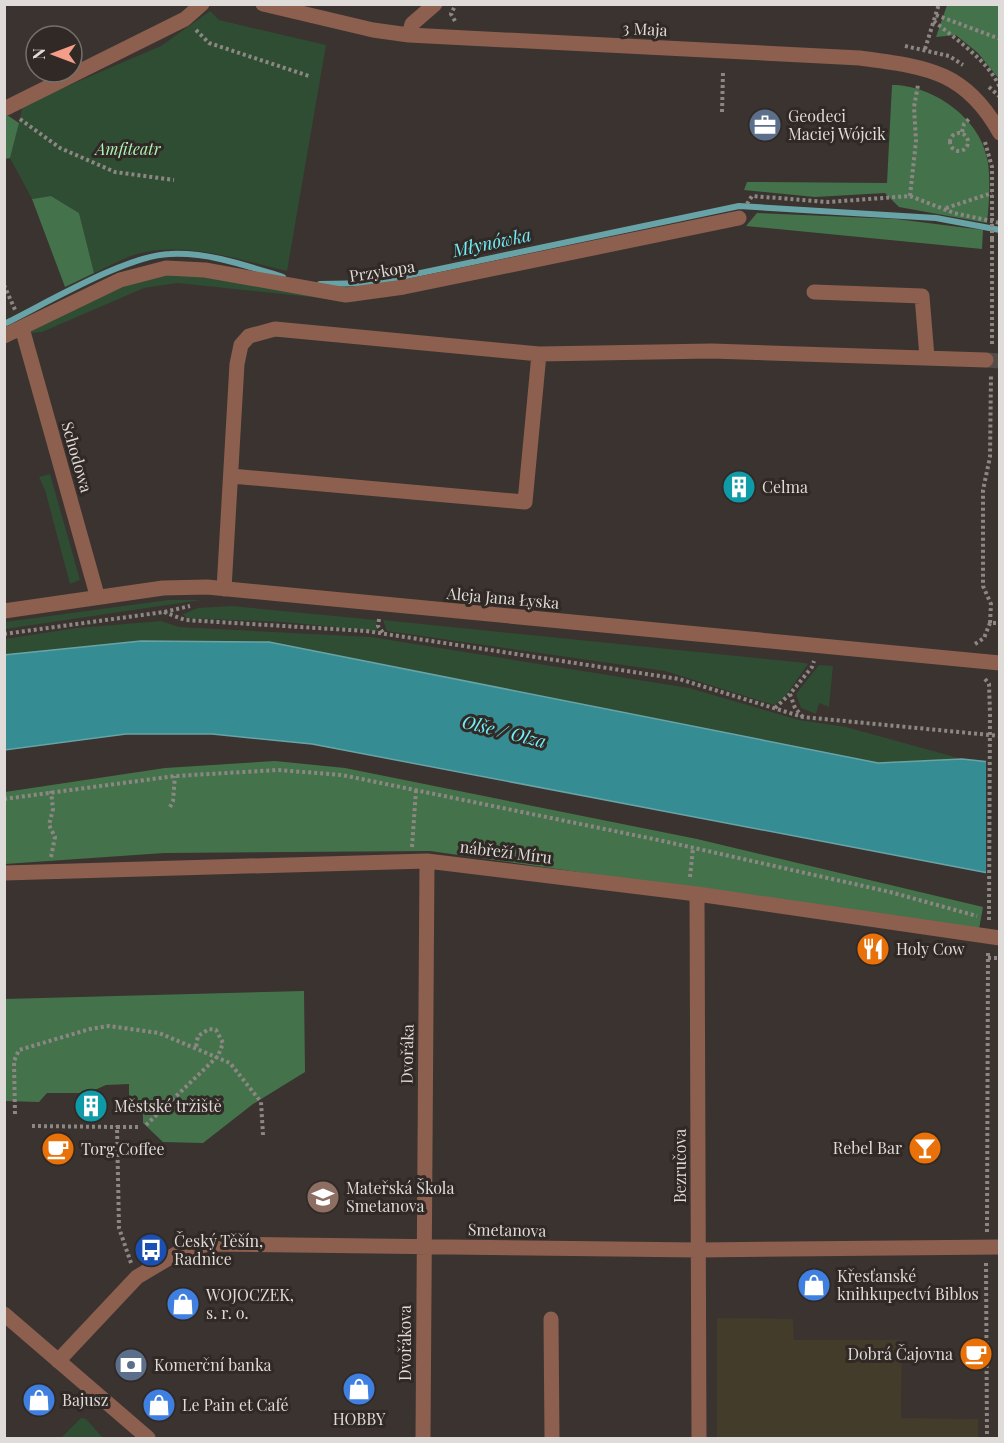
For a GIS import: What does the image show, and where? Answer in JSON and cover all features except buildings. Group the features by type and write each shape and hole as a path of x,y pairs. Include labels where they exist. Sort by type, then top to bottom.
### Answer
{"street":[{"path":"6,108 184,19 202,4"},
{"name":"3 Maja","path":"263,4 373,30 409,35 860,58 914,65 953,79 977,98 999,133"},
{"path":"409,35 412,24 435,4"},
{"name":"Przykopa","path":"4,336 120,280 166,268 205,270 346,295 404,287 740,218"},
{"path":"814,292 922,296 927,357"},
{"name":"Schodowa","path":"22,328 97,595"},
{"path":"224,589 237,364 241,345 249,336 274,329 539,354 712,351 990,359"},
{"path":"231,476 525,502 539,354"},
{"name":"Aleja Jana Łyska","path":"4,611 97,595 163,588 224,589 999,663"},
{"name":"nábřeží Míru","path":"4,873 419,860 992,930"},
{"name":"Dvořáka","path":"419,860 423,1248"},
{"name":"Bezručova","path":"697,894 699,1438"},
{"name":"Smetanova","path":"58,1361 137,1277 181,1251 209,1244 699,1250 993,1247"},
{"name":"Dvořákova","path":"423,1248 423,1438"},
{"path":"4,1314 143,1437"},
{"path":"551,1319 552,1438"}],"path":[{"path":"925,49 939,4"},
{"path":"936,15 999,39"},
{"path":"184,19 209,43 309,76"},
{"path":"934,21 977,58 997,81 999,88"},
{"path":"722,112 723,74"},
{"path":"910,196 916,141 914,107 917,84 928,88"},
{"path":"962,109 975,125"},
{"path":"962,132 964,124 970,118"},
{"path":"28,125 60,148 115,172 174,180"},
{"path":"962,132 968,137 968,145 963,151 954,150 950,146 951,136 962,132"},
{"path":"965,648 984,638 990,623 991,604 983,586 983,502 990,457 992,167 980,132"},
{"path":"945,208 992,193"},
{"path":"753,196 828,202 910,196 954,213 999,223"},
{"path":"4,285 16,312"},
{"path":"4,634 164,612 184,621 281,624 384,635 679,680 804,717 999,736"},
{"path":"379,620 378,626 384,635"},
{"path":"990,623 999,623"},
{"path":"775,709 812,667 814,659"},
{"path":"981,677 989,684 989,909 992,930 988,958 993,1247 987,1438"},
{"path":"790,694 795,708 804,717"},
{"path":"4,799 175,776 278,770 342,775 693,848 890,892 977,916 992,930"},
{"path":"170,807 173,801 175,776"},
{"path":"416,790 419,860"},
{"path":"47,870 55,837 49,825 53,809 51,791"},
{"path":"693,848 690,881 697,894"},
{"path":"988,958 999,958"},
{"path":"15,1114 14,1061 20,1050 90,1029 109,1026 159,1033 230,1063 261,1102 263,1135"},
{"path":"32,1126 143,1126 218,1056 222,1043 216,1030 209,1029 202,1032 196,1047"},
{"path":"117,1127 119,1227 137,1277"}],"shaded area":[{"path":"717,1318 793,1319 794,1340 902,1340 901,1418 978,1419 978,1438 717,1438"}],"green space":[{"path":"947,5 999,5 999,79 978,53 956,35 936,37"},
{"name":"Amfiteatr","path":"210,11 219,20 326,45 287,271 213,253 174,250 137,254 94,273 79,213 51,196 32,199 10,158 23,105 72,84 84,84 84,79 161,46"},
{"path":"892,85 907,86 938,97 964,117 974,129 982,143 988,165 987,223 899,207 885,193 815,197 744,190 747,182 887,183"},
{"path":"4,113 19,123 10,158 5,159"},
{"path":"51,196 79,213 94,273 65,287 32,199"},
{"path":"757,213 896,219 983,230 982,249 746,226"},
{"path":"178,273 349,301 177,283 144,288 42,332 31,333 30,326 120,285"},
{"path":"50,474 80,580 70,584 45,490 39,477"},
{"path":"168,600 201,600 5,629 5,622"},
{"path":"232,606 376,620 377,631 283,622 186,618 183,614 198,608"},
{"path":"383,620 808,664 784,698 774,705 665,671 387,631"},
{"path":"161,621 179,627 371,637 689,688 799,720 846,727 962,759 878,763 670,722 5,655 5,639 77,628"},
{"path":"819,665 833,666 829,707 819,703 816,714 801,708 796,694"},
{"path":"275,761 345,768 697,839 983,907 979,929 430,851 164,853 5,864 5,792 165,768"},
{"path":"304,991 305,1072 253,1104 203,1143 163,1142 143,1123 143,1109 129,1096 129,1084 106,1085 88,1093 47,1093 39,1102 5,1101 5,999"},
{"path":"81,1418 86,1419 103,1438 61,1438"}],"water":[{"name":"Olše / Olza","path":"141,641 269,642 878,763 962,759 999,763 999,875 312,744 212,734 126,734 5,750 4,655"}],"pier":[{"path":"986,758 1000,760 1000,878 986,877"}],"waterway":[{"name":"Młynówka","path":"320,284 373,283 739,206 936,218 1000,230"},
{"name":"Młynówka","path":"4,324 109,271 152,256 199,255 283,277"}],"tunnel":[{"path":"986,360 1000,361"}],"place":[{"name":"Geodeci Maciej Wójcik","path":"765,125"},
{"name":"Celma","path":"739,487"},
{"name":"Holy Cow","path":"873,949"},
{"name":"Městské tržiště","path":"91,1106"},
{"name":"Rebel Bar","path":"925,1148"},
{"name":"Torg Coffee","path":"58,1149"},
{"name":"Mateřská Škola Smetanova","path":"323,1197"},
{"name":"Český Těšín, Radnice","path":"151,1250"},
{"name":"Křesťanské knihkupectví Biblos","path":"814,1285"},
{"name":"WOJOCZEK, s. r. o.","path":"183,1304"},
{"name":"Dobrá Čajovna","path":"976,1354"},
{"name":"Komerční banka","path":"131,1365"},
{"name":"HOBBY","path":"359,1389"},
{"name":"Bajusz","path":"39,1400"},
{"name":"Le Pain et Café","path":"159,1405"}]}
